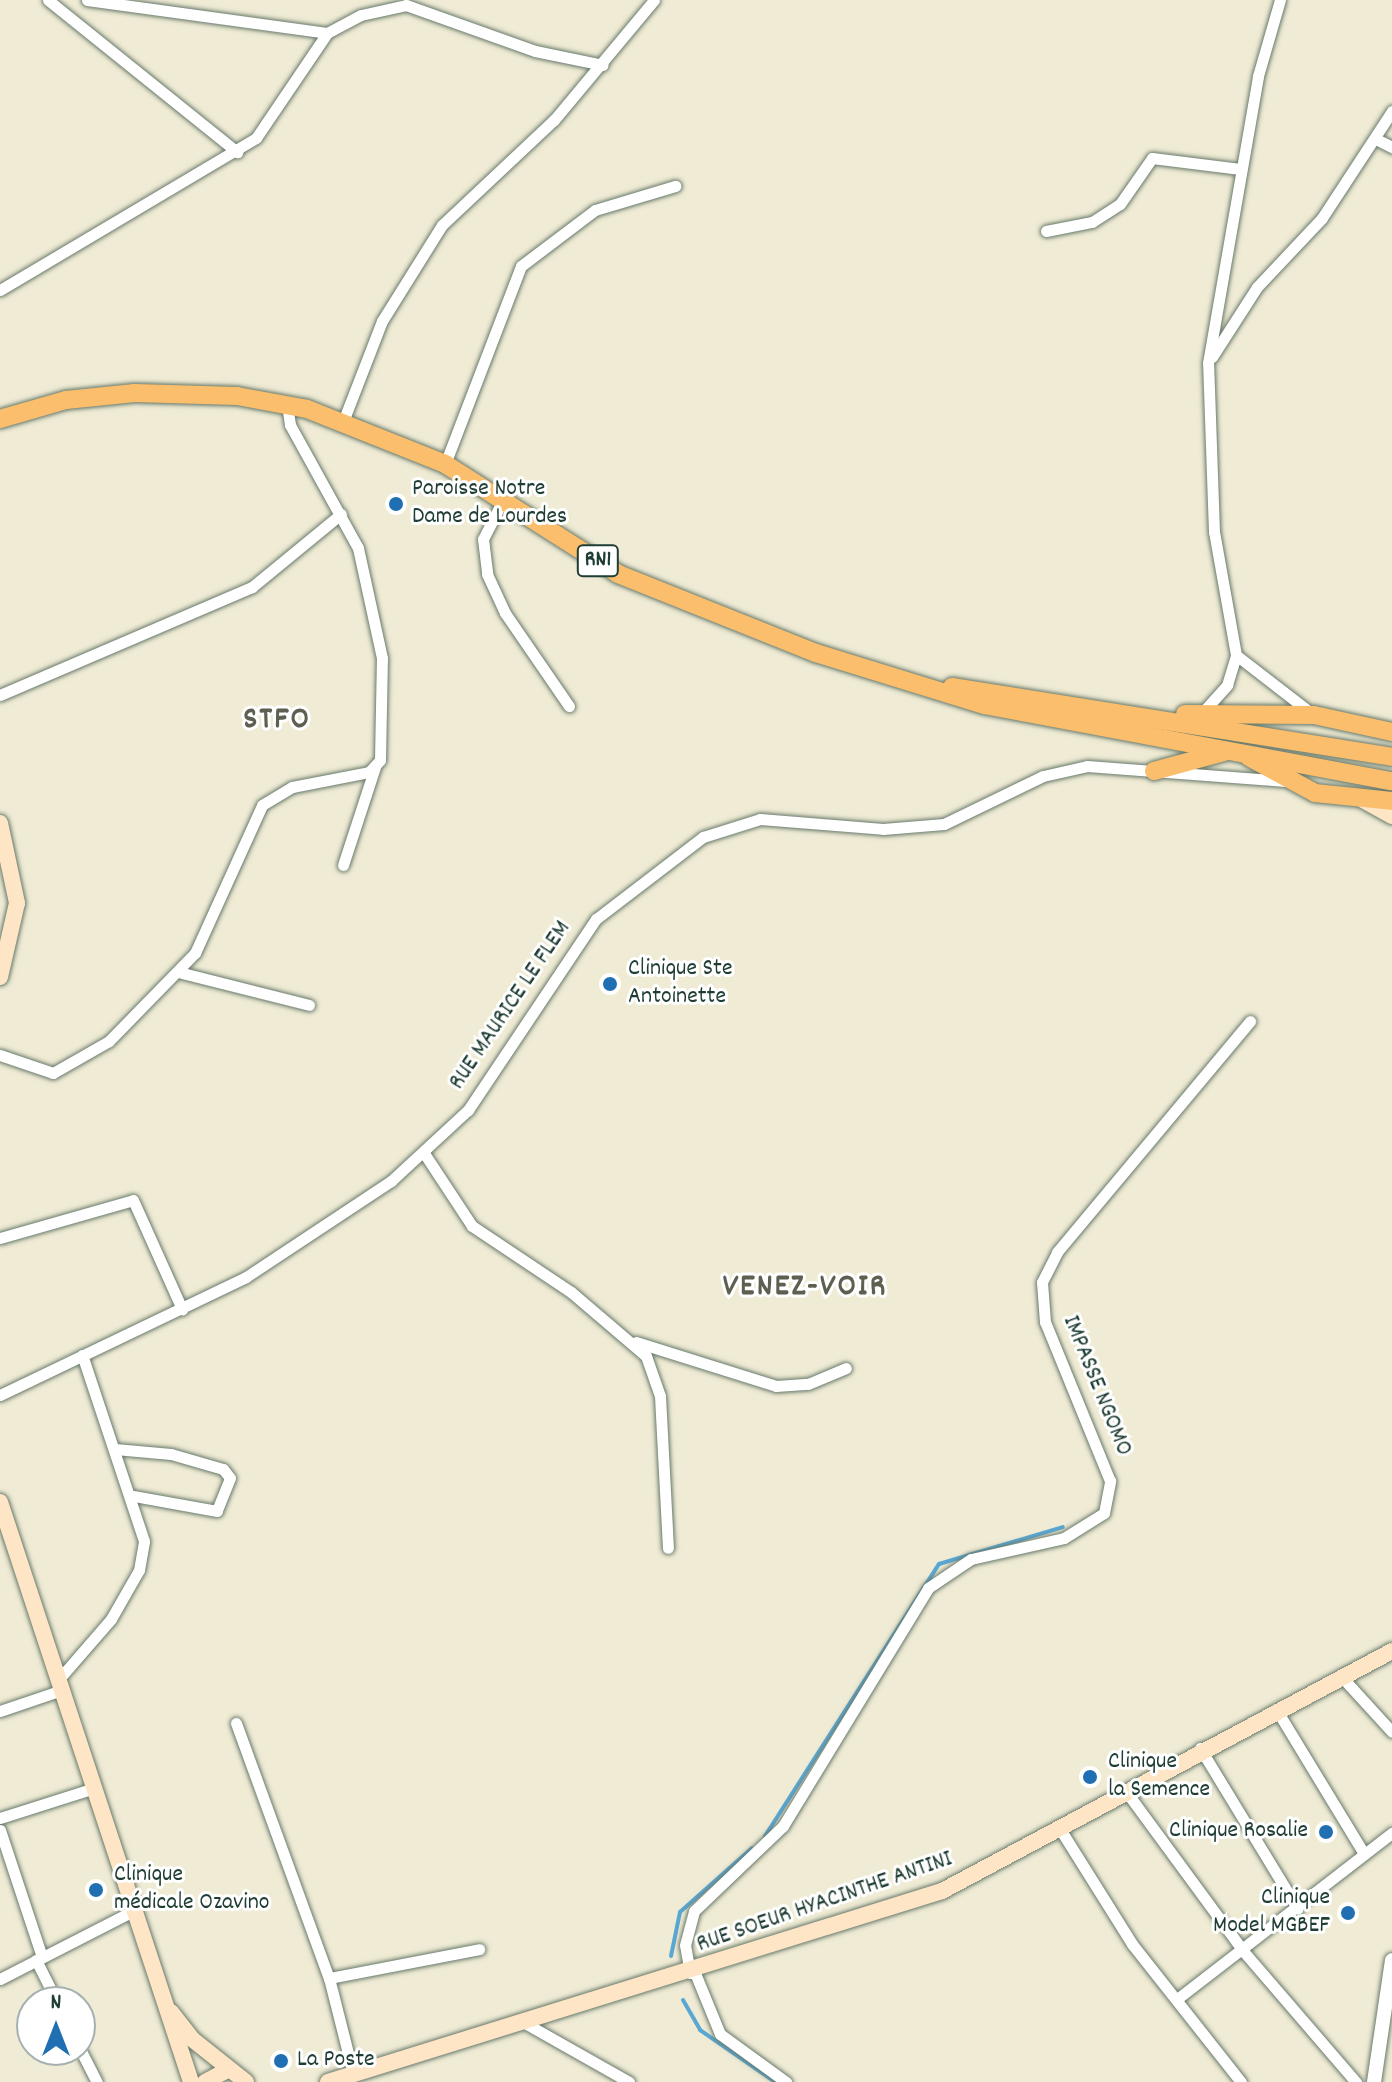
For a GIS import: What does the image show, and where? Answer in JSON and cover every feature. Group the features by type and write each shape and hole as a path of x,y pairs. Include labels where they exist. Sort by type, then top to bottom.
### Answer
{"main road":[{"name":"RN1","path":"0,419 74,399 135,393 287,404 344,419 445,464 504,498 618,574 741,627 984,705 1239,750 1392,781"},
{"name":"RN1","path":"925,685 1264,733 1392,757"},
{"path":"1145,717 1202,713 1292,713 1392,732"},
{"path":"1154,771 1239,750 1292,713"},
{"path":"1239,750 1285,781 1362,800 1392,801"},
{"path":"1362,800 1392,816"},
{"path":"0,823 17,903 0,977"},
{"path":"0,1502 189,2080"},
{"name":"RUE SOEUR HYACINTHE ANTINI","path":"328,2082 353,2073 373,2075 523,2022 693,1973 942,1891 1060,1829 1200,1748 1339,1675 1392,1651"},
{"path":"164,2000 185,2031 240,2078"},
{"path":"205,2082 240,2078"}],"street":[{"path":"48,0 237,152"},
{"path":"87,0 327,33"},
{"path":"344,419 382,321 435,235 603,65 654,0"},
{"path":"1202,713 1227,685 1236,655 1214,532 1208,363 1240,169 1280,0"},
{"path":"0,290 237,152 271,121 327,33 361,15 407,3 535,51 603,65"},
{"path":"1208,363 1257,287 1322,218 1378,140 1392,111"},
{"path":"1378,140 1392,147"},
{"path":"1046,231 1092,222 1120,204 1152,158 1240,169"},
{"path":"445,464 521,266 595,210 675,186"},
{"path":"287,404 290,425 358,548 382,658 386,729 343,865"},
{"path":"504,498 483,539 487,574 505,613 569,706"},
{"path":"0,695 252,587 341,514"},
{"path":"1236,655 1270,688 1314,715"},
{"path":"0,1055 41,1074 64,1069 109,1041 182,973 262,805 292,787 375,767"},
{"name":"RUE MAURICE LE FLEM","path":"0,1395 182,1309 300,1244 424,1153 468,1110 596,919 703,837 760,819 922,828 1062,769 1154,771 1285,781"},
{"path":"182,973 309,1005"},
{"name":"IMPASSE NGOMO","path":"786,2082 720,2034 693,1973 685,1945 694,1911 783,1826 928,1588 971,1559 1064,1538 1104,1513 1110,1481 1045,1322 1042,1282 1057,1252 1250,1021"},
{"path":"424,1153 482,1235 635,1342 776,1386 808,1384 846,1368"},
{"path":"0,1238 108,1202 136,1202 182,1309"},
{"path":"635,1342 660,1396 668,1548"},
{"path":"0,1711 60,1684 111,1619 139,1570 144,1541 134,1496 82,1355"},
{"path":"115,1449 171,1454 223,1469 230,1478 217,1511 134,1496"},
{"path":"1339,1675 1392,1732"},
{"path":"1276,1709 1363,1852"},
{"path":"236,1723 329,1978 353,2073"},
{"path":"1200,1748 1298,1909"},
{"path":"0,1818 94,1788"},
{"path":"1125,1790 1244,1952 1356,2082"},
{"path":"1060,1829 1132,1944 1241,2082"},
{"path":"0,1830 39,1959 50,1986"},
{"path":"1177,1999 1244,1952 1363,1852 1392,1833"},
{"path":"0,1979 135,1910"},
{"path":"329,1978 479,1949"},
{"path":"1374,2082 1392,1960"},
{"path":"523,2022 629,2082"}],"waterway":[{"path":"765,1836 939,1564 1063,1527"},
{"path":"671,1956 680,1912 752,1848"},
{"path":"683,2000 700,2030 775,2082"}],"place":[{"name":"Paroisse Notre Dame de Lourdes","path":"396,504"},
{"name":"Clinique Ste Antoinette","path":"610,984"},
{"name":"Clinique la Semence","path":"1090,1777"},
{"name":"Clinique Rosalie","path":"1326,1832"},
{"name":"Clinique médicale Ozavino","path":"96,1890"},
{"name":"Clinique Model MGBEF","path":"1348,1913"},
{"name":"La Poste","path":"281,2061"}],"district":[{"name":"STFO","path":"277,721"},
{"name":"VENEZ-VOIR","path":"805,1288"}]}
